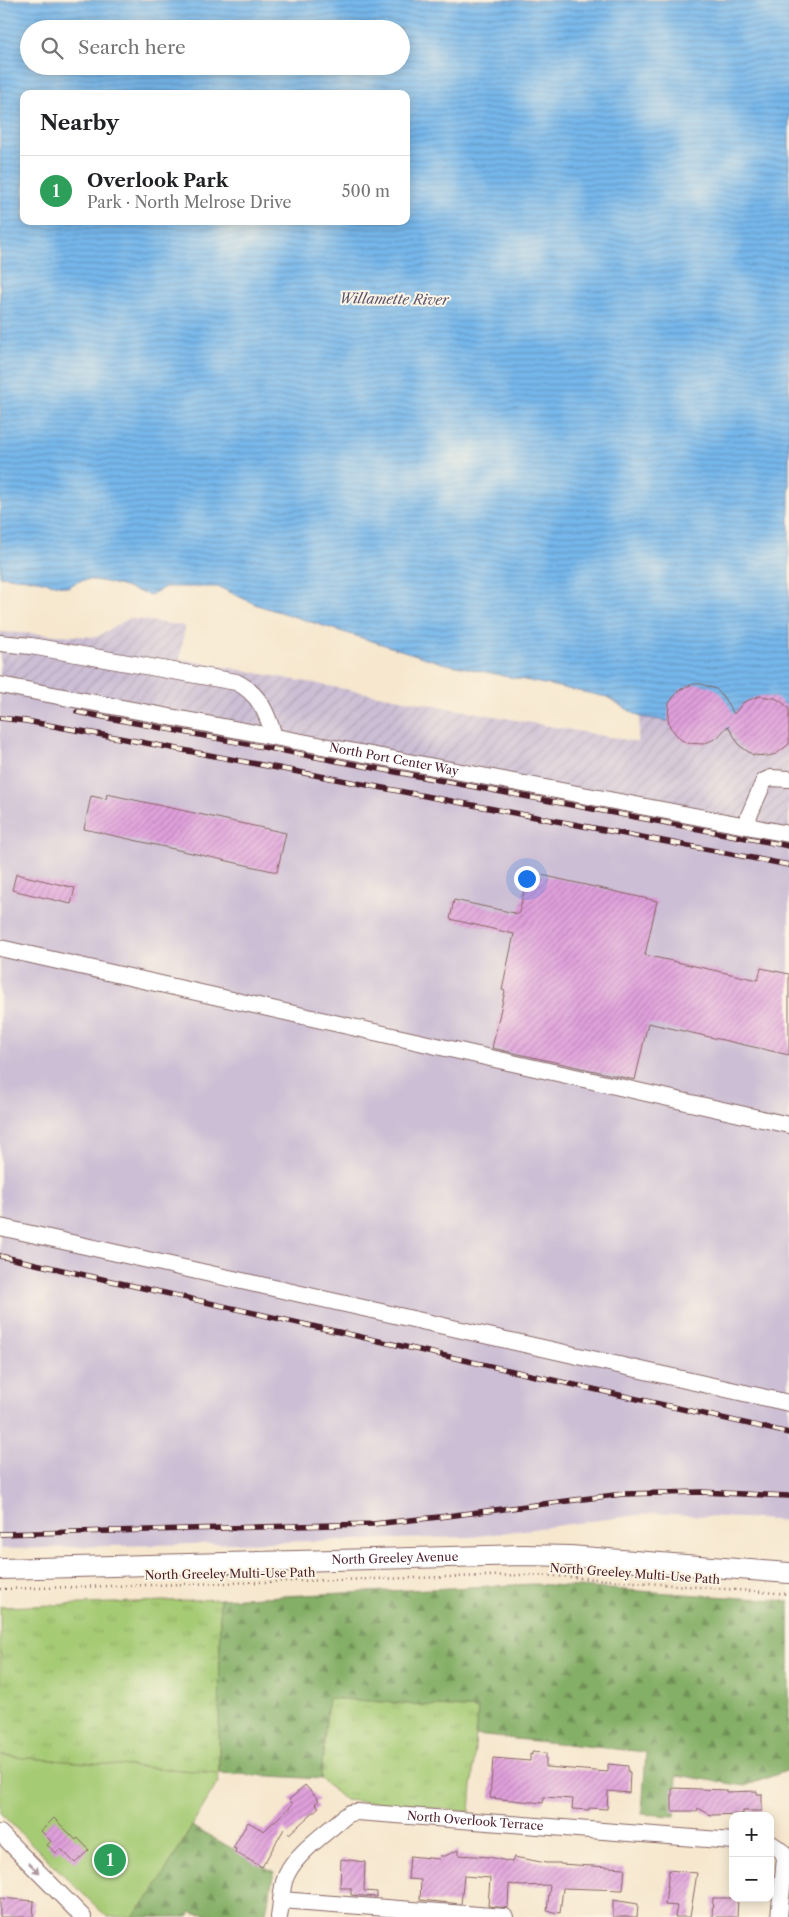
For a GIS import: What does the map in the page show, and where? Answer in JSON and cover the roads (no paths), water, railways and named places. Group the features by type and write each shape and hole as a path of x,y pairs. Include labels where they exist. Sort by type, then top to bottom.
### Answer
{"main road":[{"name":"North Greeley Avenue","path":"0,1568 523,1555 570,1556 789,1573"}],"street":[{"path":"0,643 60,651 236,682 256,696 264,710 274,736"},
{"name":"North Port Center Way","path":"0,685 789,834"},
{"path":"745,825 764,781 771,778 789,779"},
{"path":"0,948 789,1126"},
{"path":"0,1227 789,1403"},
{"name":"North Overlook Terrace","path":"280,1917 284,1882 289,1870 297,1859 350,1813 729,1840"},
{"path":"0,1833 83,1917"},
{"path":"774,1846 782,1851 785,1858 779,1917"},
{"path":"281,1900 505,1917"}],"water":[{"name":"Willamette River","path":"0,0 789,0 789,736 775,736 640,717 607,697 442,663 257,605 219,587 165,587 150,595 95,580 79,581 68,587 37,580 0,576"}],"railway":[{"path":"77,712 789,846"},
{"path":"0,718 114,737 789,865"},
{"path":"0,1256 789,1433"},
{"path":"0,1534 373,1524 623,1494 701,1492 789,1496"}],"place":[{"name":"Overlook Park","path":"110,1860"}]}
